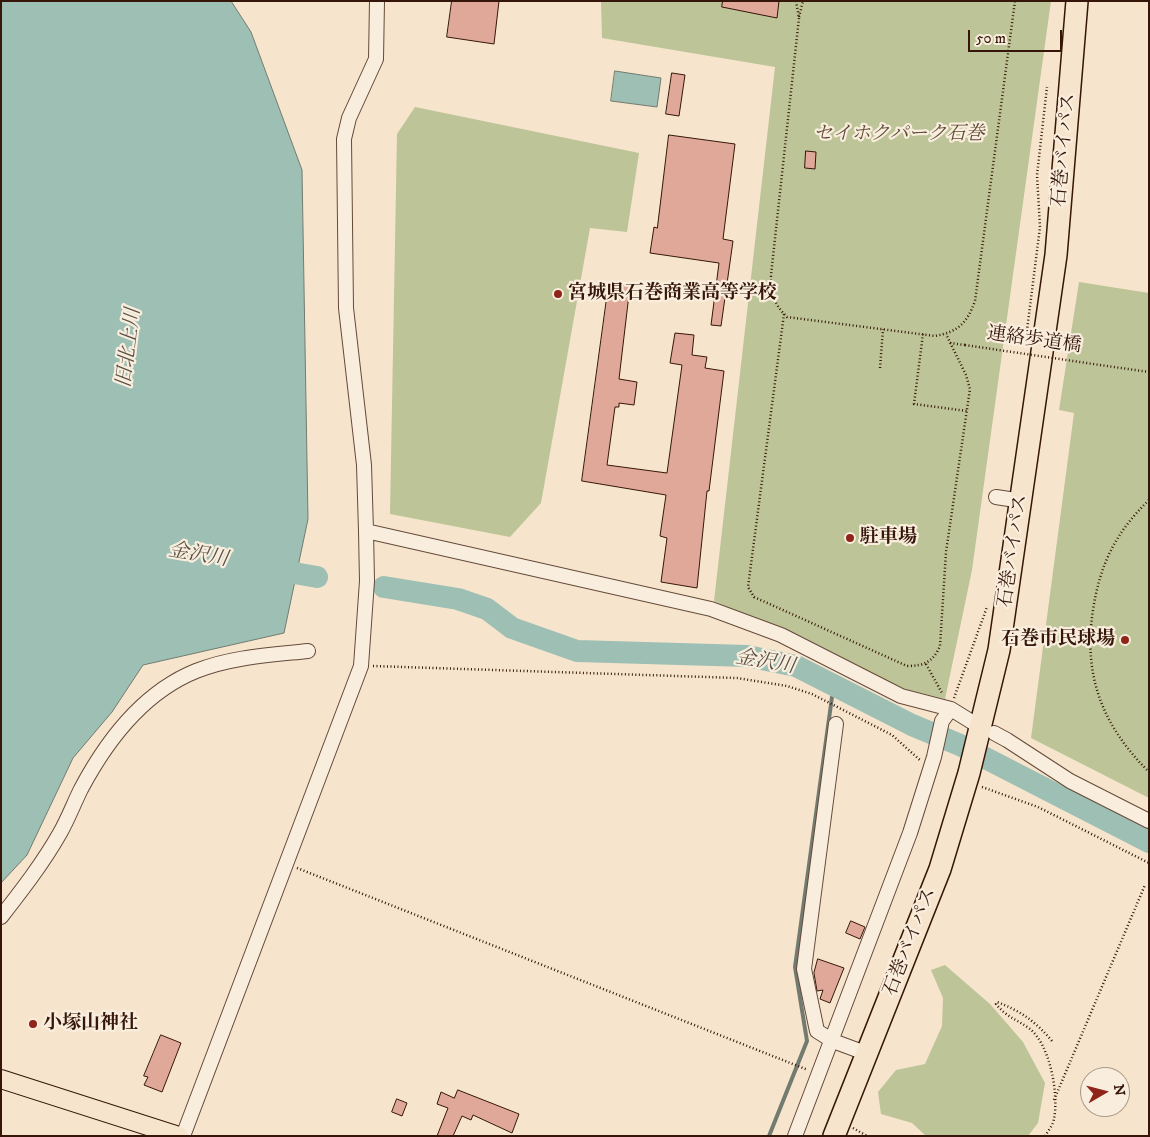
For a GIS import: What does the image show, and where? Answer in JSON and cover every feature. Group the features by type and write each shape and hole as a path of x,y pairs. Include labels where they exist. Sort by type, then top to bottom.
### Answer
{"highway":[{"name":"石巻バイパス","path":"834,1136 868,1054 974,779 999,650 1056,255 1077,1"}],"main road":[{"path":"1,1079 181,1136"}],"street":[{"path":"181,1136 361,662 367,581 364,465 346,308 344,139 355,105 376,60 377,1"},
{"path":"996,497 1022,501"},
{"path":"366,531 712,609 782,635 901,696 951,709 984,732 1007,740 1070,781 1149,821"},
{"path":"1,917 35,874 60,833 82,788 112,739 137,710 161,690 195,671 252,657 308,651"},
{"path":"795,1136 833,1041 910,833 932,763 942,721 951,709"},
{"path":"836,724 804,969 817,1030 833,1041 868,1054"}],"path":[{"path":"796,1 799,18"},
{"path":"803,1 799,18 770,289 773,300 787,316 923,334 946,334 963,325 970,316 975,301 1015,1"},
{"path":"1024,355 1040,227 1036,175 1047,87"},
{"path":"784,314 748,587 749,592 754,597 907,666 926,664 935,657 940,646 945,560 970,390 966,375 946,334"},
{"path":"880,368 883,329"},
{"path":"923,334 914,404 967,411"},
{"name":"連絡歩道橋","path":"950,343 1149,372"},
{"path":"1149,500 1134,515 1111,547 1096,584 1089,636 1090,665 1097,695 1112,726 1130,753 1149,772"},
{"path":"951,709 988,605"},
{"path":"361,662 376,667 737,678 770,682 812,694 892,735 932,763"},
{"path":"926,664 951,709"},
{"path":"974,779 1038,807 1149,863"},
{"path":"286,863 819,1074"},
{"path":"1054,1100 1145,886"},
{"path":"1045,1136 1054,1118 1054,1100 1049,1061 1042,1042 1030,1029 1004,1015 996,1004 998,1002 1024,1014 1036,1023 1052,1041"}],"green space":[{"name":"セイホクパーク石巻","path":"601,1 1051,1 972,570 945,699 905,689 714,601 775,67 602,38"},
{"path":"415,107 639,153 627,232 590,228 541,503 510,537 390,514 397,134"},
{"path":"1079,282 1149,293 1149,798 1031,738 1074,413 1059,410"},
{"path":"945,965 990,1004 1023,1042 1045,1083 1038,1123 1028,1136 926,1136 912,1123 881,1114 878,1092 896,1070 925,1064 942,1026 943,998 931,970"}],"water":[{"name":"旧北上川","path":"1,1 231,1 251,32 302,170 308,519 284,633 143,665 112,712 73,758 27,855 1,883"},
{"path":"615,71 661,78 657,107 611,101"}],"building":[{"path":"452,1 499,1 494,44 447,37"},
{"path":"723,1 779,1 777,18 722,7"},
{"path":"672,73 685,75 679,116 666,114"},
{"path":"669,135 735,144 723,239 733,241 721,326 711,325 719,263 650,253 654,227 657,228"},
{"path":"806,151 816,152 815,169 805,168"},
{"path":"609,283 630,286 619,379 637,382 634,405 619,403 619,407 615,407 607,465 667,473 682,365 670,363 675,333 694,335 692,355 707,357 705,368 724,371 709,491 707,491 697,588 661,582 667,538 660,536 666,495 582,481"},
{"path":"851,921 865,927 860,939 846,933"},
{"path":"818,959 844,968 830,1003 820,999 823,990 817,991 814,973"},
{"path":"161,1035 181,1043 162,1092 144,1085 148,1077 144,1076"},
{"path":"458,1090 519,1114 512,1133 473,1115 471,1120 462,1116 453,1136 437,1136 448,1108 437,1104 441,1092 454,1098"},
{"path":"397,1099 407,1103 402,1116 392,1112"}],"waterway":[{"name":"金沢川","path":"266,568 317,577"},
{"name":"金沢川","path":"384,587 458,599 487,609 512,628 577,651 747,656 796,666 912,725 960,745 1149,842"},
{"path":"769,1136 807,1041 795,967 832,697 836,687"}],"place":[{"name":"宮城県石巻商業高等学校","path":"558,294"},
{"name":"駐車場","path":"850,538"},
{"name":"石巻市民球場","path":"1125,640"},
{"name":"小塚山神社","path":"33,1024"}]}
